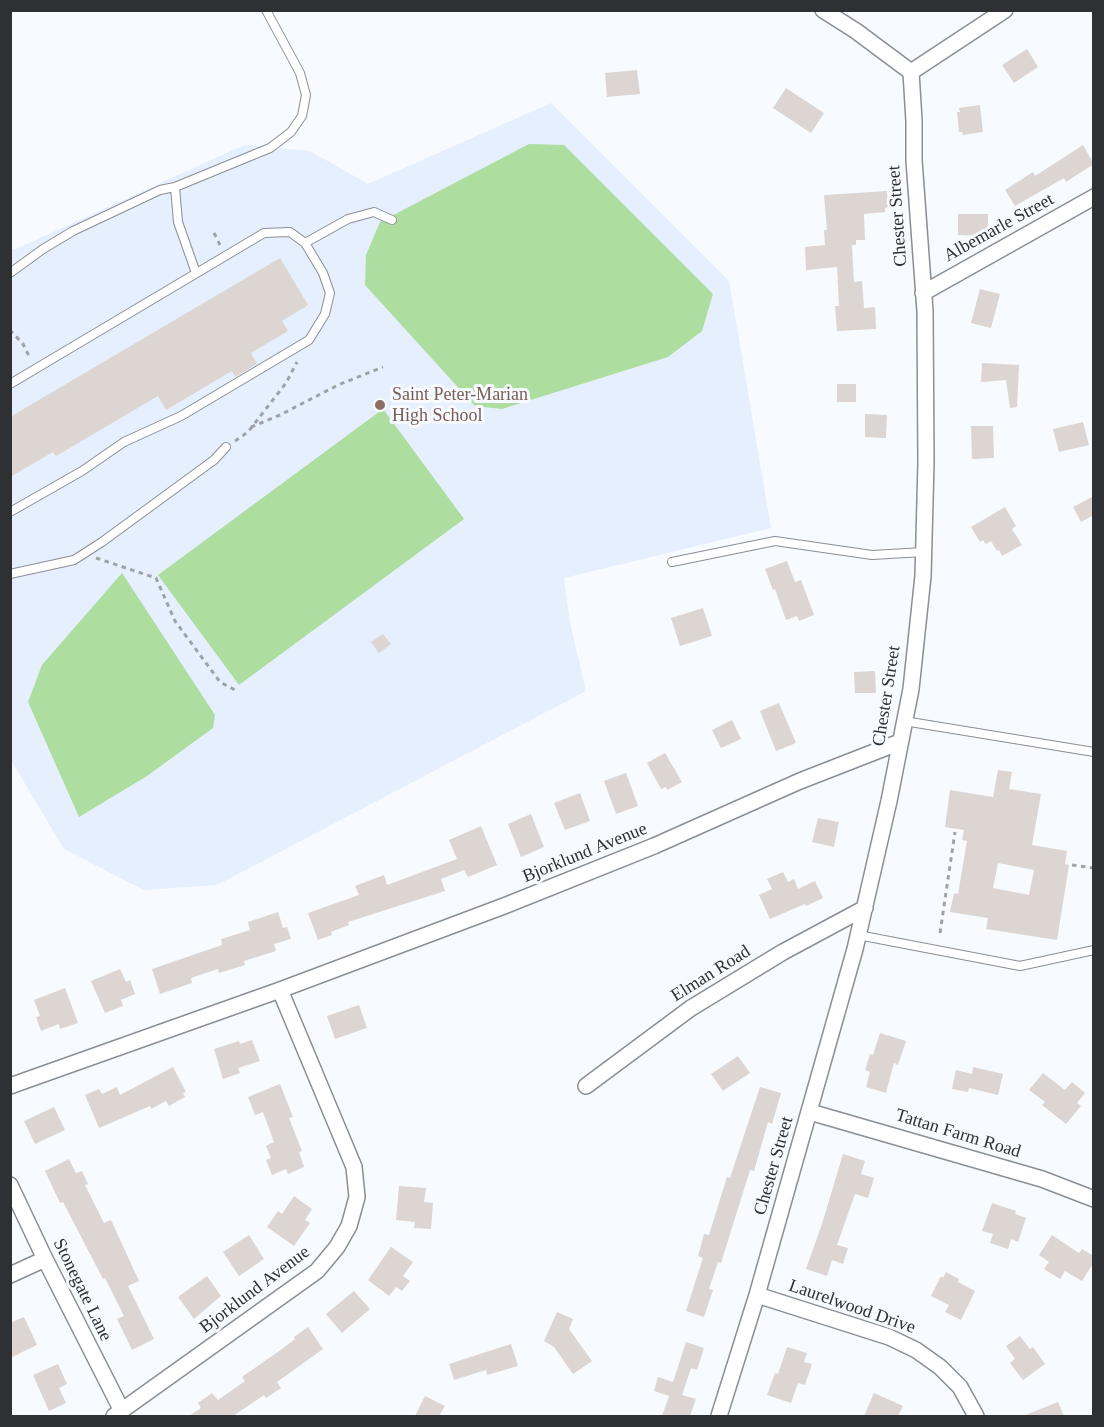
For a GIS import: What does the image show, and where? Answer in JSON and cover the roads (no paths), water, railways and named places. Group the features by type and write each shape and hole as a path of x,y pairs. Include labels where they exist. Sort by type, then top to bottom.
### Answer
{"street":[{"path":"823,10 856,31 911,72 1005,10"},
{"name":"Chester Street","path":"719,1416 810,1112 858,935 889,801 911,689 924,552 926,444 923,293 911,72"},
{"name":"Albemarle Street","path":"923,293 1094,197"},
{"name":"Bjorklund Avenue","path":"10,1086 280,990 504,906 654,846 800,781 900,742"},
{"name":"Elman Road","path":"586,1086 692,1008 783,952 865,908"},
{"name":"Bjorklund Avenue","path":"118,1414 317,1270 337,1247 349,1226 357,1197 354,1167 280,990"},
{"name":"Tattan Farm Road","path":"810,1112 1042,1179 1094,1199"},
{"name":"Stonegate Lane","path":"10,1185 118,1414"},
{"path":"10,1275 45,1259"},
{"name":"Laurelwood Drive","path":"757,1295 889,1336 916,1350 940,1367 960,1387 976,1416"}],"lane":[{"path":"10,273 73,231 160,190 176,187 270,147 291,132 302,116 306,94 300,73 266,10"},
{"path":"176,187 178,222 196,273"},
{"path":"305,243 348,219 374,212 393,220"},
{"path":"10,384 264,233 290,232 305,243 324,273 330,293 325,314 309,340 181,416 124,442 82,471 10,512"},
{"path":"10,574 74,560 214,460 226,447"},
{"path":"672,562 775,541 872,555 924,552"},
{"path":"904,721 1094,752"},
{"path":"858,935 1020,966 1094,950"}],"place":[{"name":"Saint Peter-Marian High School","path":"380,405"}]}
